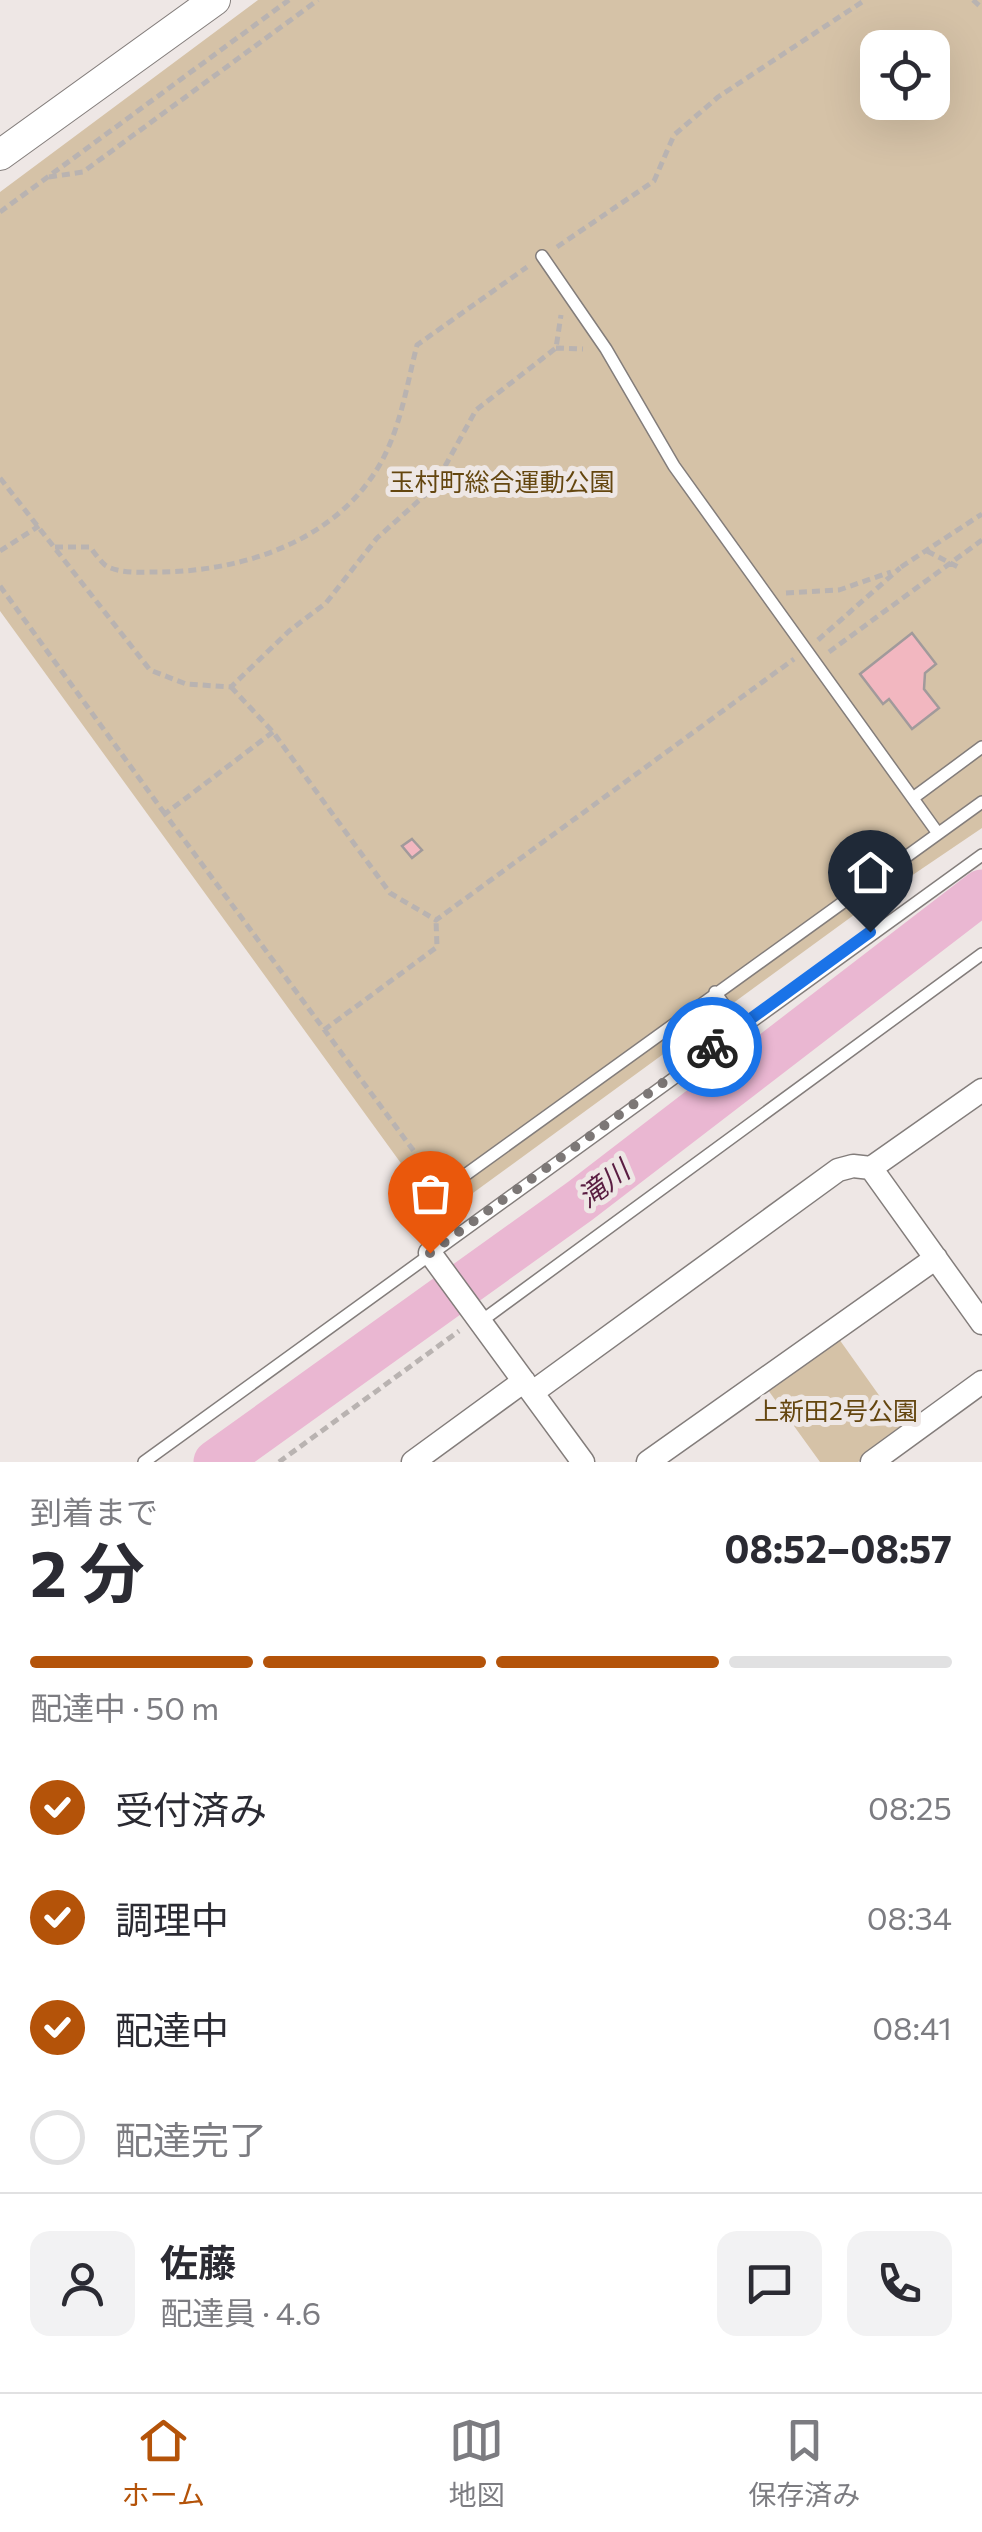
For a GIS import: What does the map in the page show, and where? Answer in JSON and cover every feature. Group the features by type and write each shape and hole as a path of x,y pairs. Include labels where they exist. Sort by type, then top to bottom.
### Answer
{"street":[{"path":"0,155 215,0"},
{"path":"413,1462 529,1386 838,1170 853,1166 870,1168 982,1090"},
{"path":"870,1168 982,1323"},
{"path":"432,1257 583,1462"},
{"path":"648,1462 936,1258"},
{"path":"872,1462 982,1382"}],"lane":[{"path":"542,256 674,466 937,832"},
{"path":"913,798 982,747"},
{"path":"443,1191 982,802"},
{"path":"144,1462 982,855"},
{"path":"476,1317 982,954"},
{"path":"716,992 740,1027"}],"path":[{"path":"0,212 289,0"},
{"path":"46,177 84,172 318,0"},
{"path":"55,546 90,547 105,565 135,572 168,572 236,566 302,537 369,483 393,438 417,345 654,181 674,135 718,97 865,0"},
{"path":"974,0 982,8"},
{"path":"231,687 289,631 326,603 376,538 433,488 476,410 556,348 566,292"},
{"path":"0,478 150,670 186,684 231,687 273,732 390,893 436,920"},
{"path":"436,920 805,651 900,568 982,514"},
{"path":"0,551 39,526"},
{"path":"814,662 982,540"},
{"path":"927,551 960,568"},
{"path":"759,585 784,593 839,590 900,568"},
{"path":"0,586 443,1191"},
{"path":"165,814 273,732"},
{"path":"324,1030 437,947 436,920"},
{"path":"279,1462 476,1317"}],"green space":[{"name":"玉村町総合運動公園","path":"258,0 982,0 982,828 858,912 440,1217 0,611 0,192"},
{"name":"上新田2号公園","path":"839,1339 903,1429 858,1462 820,1462 768,1390"}],"building":[{"path":"912,633 936,664 925,673 924,689 939,708 912,729 889,699 883,704 860,674"},
{"path":"412,839 422,850 412,858 402,846"}],"waterway":[{"name":"滝川","path":"216,1462 580,1201 982,892"}],"way so far":[{"path":"430,1253 712,1047"}],"route":[{"path":"712,1047 870,932"}]}
